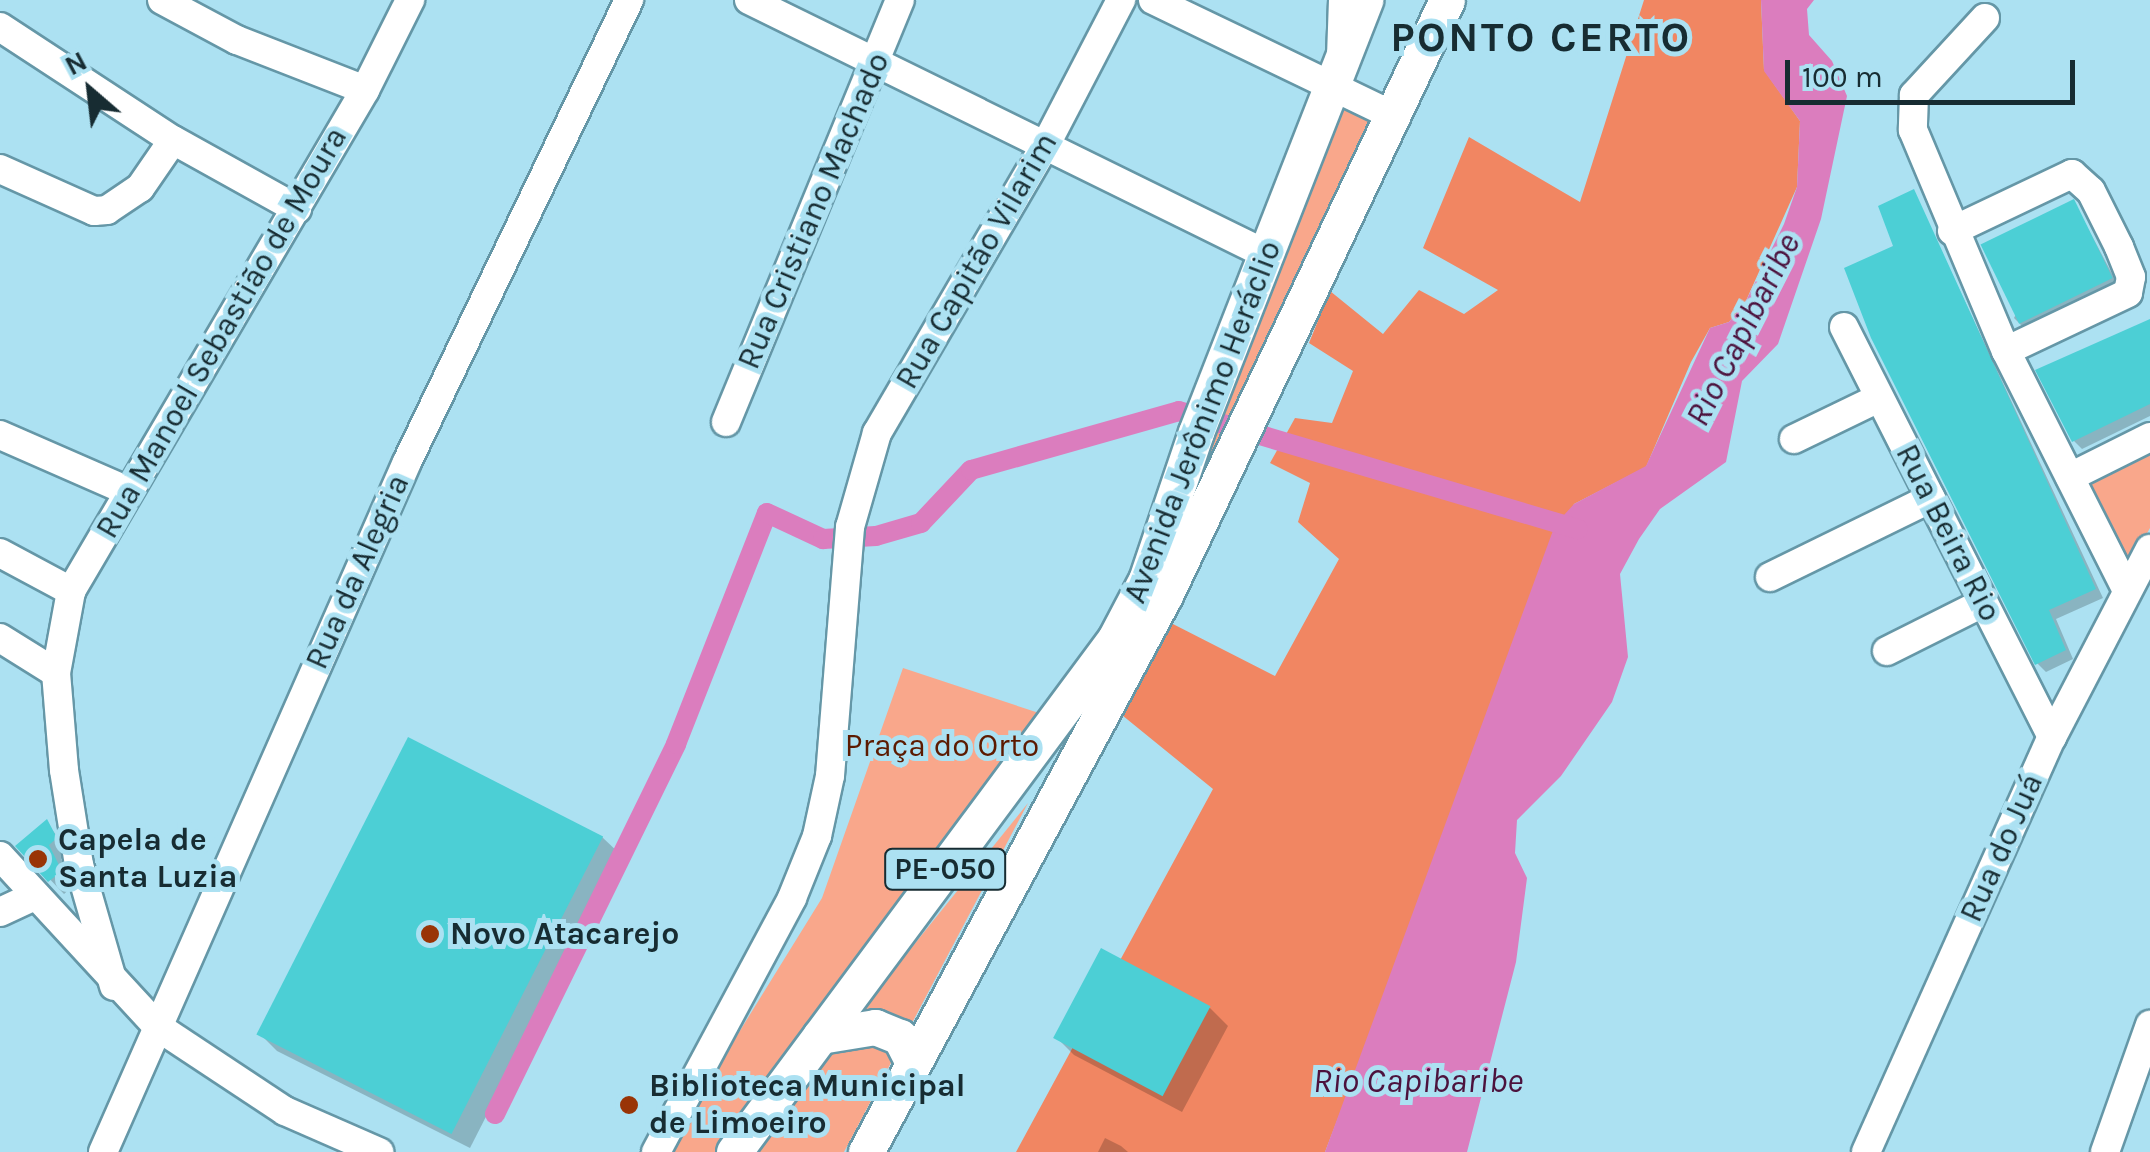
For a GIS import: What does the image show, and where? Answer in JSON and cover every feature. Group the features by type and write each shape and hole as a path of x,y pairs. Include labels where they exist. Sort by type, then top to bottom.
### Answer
{"main road":[{"name":"Avenida Jerônimo Heráclio","path":"734,1152 1115,640 1146,580 1196,432 1365,0"},
{"name":"Avenida Jerônimo Heráclio","path":"866,1152 911,1059 1165,594 1238,434 1396,117 1446,0"},
{"path":"820,1036 875,1026 900,1037 911,1059"}],"street":[{"path":"162,0 252,47 365,90"},
{"name":"Rua Manoel Sebastião de Moura","path":"114,986 79,864 56,674 72,591 365,90 410,0"},
{"name":"Rua da Alegria","path":"103,1152 407,462 628,0"},
{"path":"749,0 1268,255"},
{"name":"Rua Cristiano Machado","path":"726,422 900,0"},
{"name":"Rua Capitão Vilarim","path":"656,1152 792,898 817,836 830,776 849,538 877,433 1045,146 1120,0"},
{"path":"1153,0 1336,72 1396,117"},
{"path":"1336,72 1343,0"},
{"path":"1985,18 1910,104 1913,130 1952,231 2006,350 2126,590"},
{"path":"0,27 174,140 296,209"},
{"path":"0,169 94,212 106,210 140,188 174,140"},
{"path":"1952,231 2072,174 2090,191 2120,248 2131,277 2128,293 2006,350"},
{"name":"Rua Beira Rio","path":"1844,327 2052,738"},
{"path":"1794,439 1879,398"},
{"path":"0,435 128,491"},
{"path":"2070,477 2150,437"},
{"path":"1770,577 1931,498"},
{"name":"Rua do Juá","path":"1866,1152 2052,738 2150,550"},
{"path":"0,553 72,591"},
{"path":"1887,651 1982,603"},
{"path":"0,638 56,674"},
{"path":"0,856 114,986 158,1027 285,1111 378,1152"},
{"path":"0,912 35,896"},
{"path":"2105,1152 2150,1025"}],"green space":[{"path":"1342,103 1377,119 1185,521 1189,491"},
{"path":"2150,445 2150,528 2128,567 2081,483"},
{"name":"Praça do Orto","path":"903,668 1042,714 718,1152 665,1152 822,898"},
{"path":"1028,803 844,1152 747,1152"}],"shaded area":[{"path":"1644,0 1761,0 1764,70 1800,121 1797,187 1745,303 1729,322 1710,328 1691,362 1646,467 1574,504 1325,1152 1016,1152 1213,789 1117,711 1169,622 1275,676 1339,559 1298,522 1310,483 1270,463 1295,418 1332,423 1353,371 1309,343 1330,291 1383,334 1419,290 1464,314 1498,290 1423,248 1469,137 1580,202"}],"water":[{"name":"Rio Capibaribe","path":"1761,0 1814,0 1807,9 1809,35 1832,61 1847,96 1821,219 1778,344 1742,381 1726,462 1660,509 1639,539 1620,574 1628,657 1612,702 1561,776 1517,820 1515,853 1527,878 1516,962 1467,1152 1325,1152 1555,525 1574,504 1646,466 1710,328 1729,322 1745,303 1784,224 1797,187 1800,121 1764,71"}],"building":[{"path":"1914,189 2096,589 2049,610 2066,650 2035,665 1871,338 1844,268 1893,246 1878,206"},
{"path":"2074,199 2113,278 2019,324 1981,245"},
{"path":"2150,319 2150,404 2072,442 2035,370"},
{"name":"Novo Atacarejo","path":"408,737 603,836 451,1134 256,1035"},
{"name":"Capela de Santa Luzia","path":"47,819 57,838 49,845 62,871 48,882 15,846"},
{"path":"1101,948 1210,1006 1163,1096 1053,1038"}],"waterway":[{"path":"495,1114 676,744 767,513 823,539 876,536 921,523 971,470 1179,411 1578,529"}],"place":[{"name":"Capela de Santa Luzia","path":"38,859"},
{"name":"Novo Atacarejo","path":"430,934"},
{"name":"Biblioteca Municipal de Limoeiro","path":"629,1105"}],"district":[{"name":"PONTO CERTO","path":"1541,37"}]}
